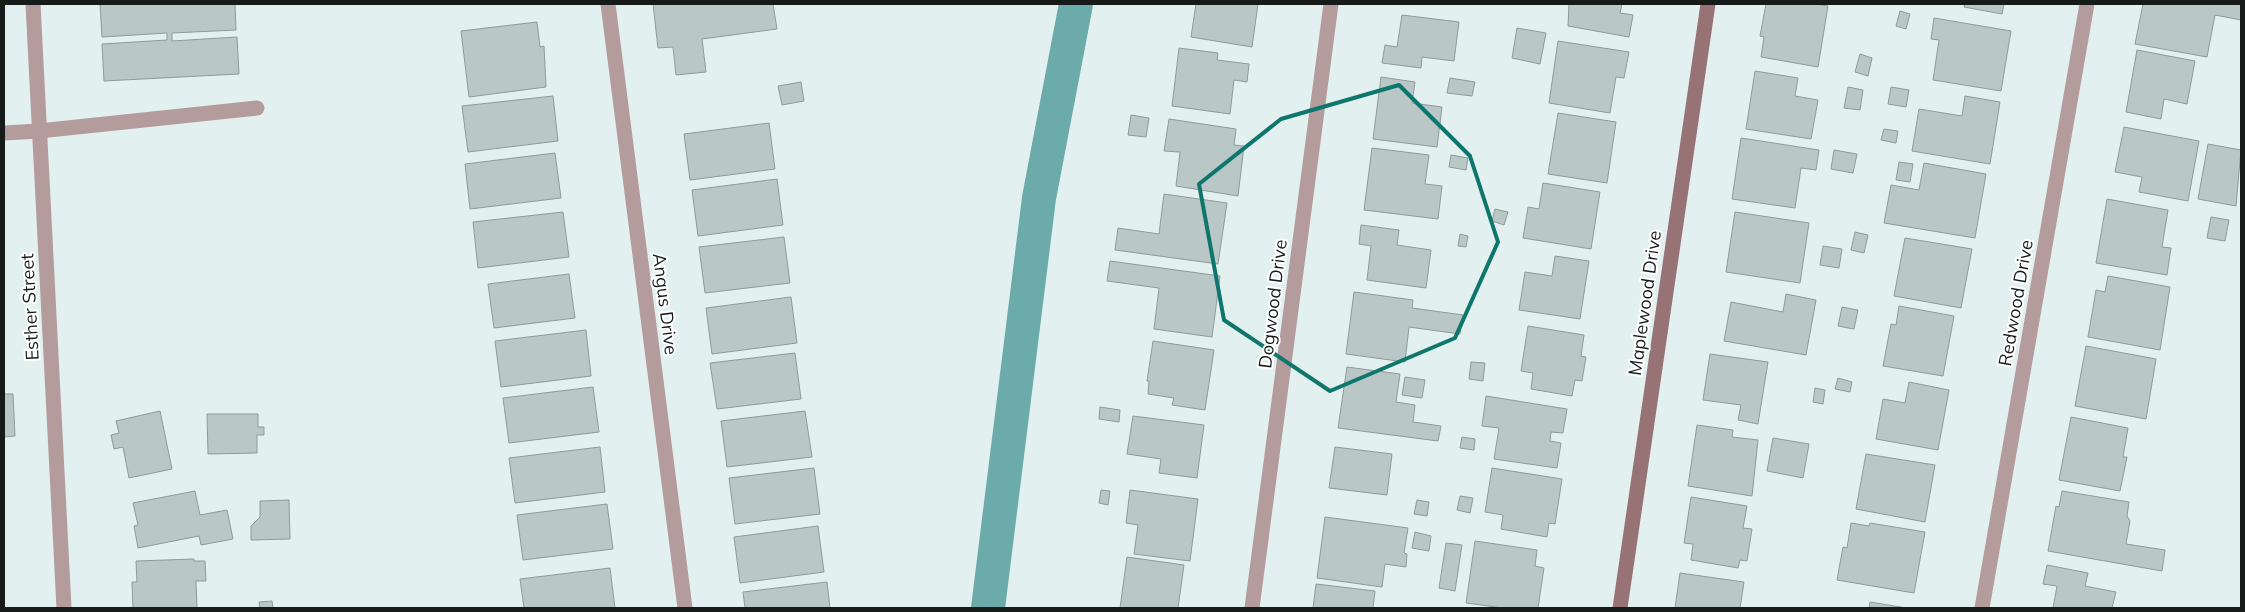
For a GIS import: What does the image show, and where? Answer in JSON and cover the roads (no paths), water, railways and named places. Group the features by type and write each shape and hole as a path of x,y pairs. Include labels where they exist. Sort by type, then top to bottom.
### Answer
{"street":[{"name":"Esther Street","path":"34,4 64,608"},
{"name":"Angus Drive","path":"608,4 685,608"},
{"name":"Dogwood Drive","path":"1252,608 1331,4"},
{"name":"Maplewood Drive","path":"1620,608 1708,4"},
{"name":"Redwood Drive","path":"1982,608 2087,4"},
{"path":"4,133 40,131 257,108"}],"waterway":[{"path":"988,608 1039,198 1076,4"}]}
